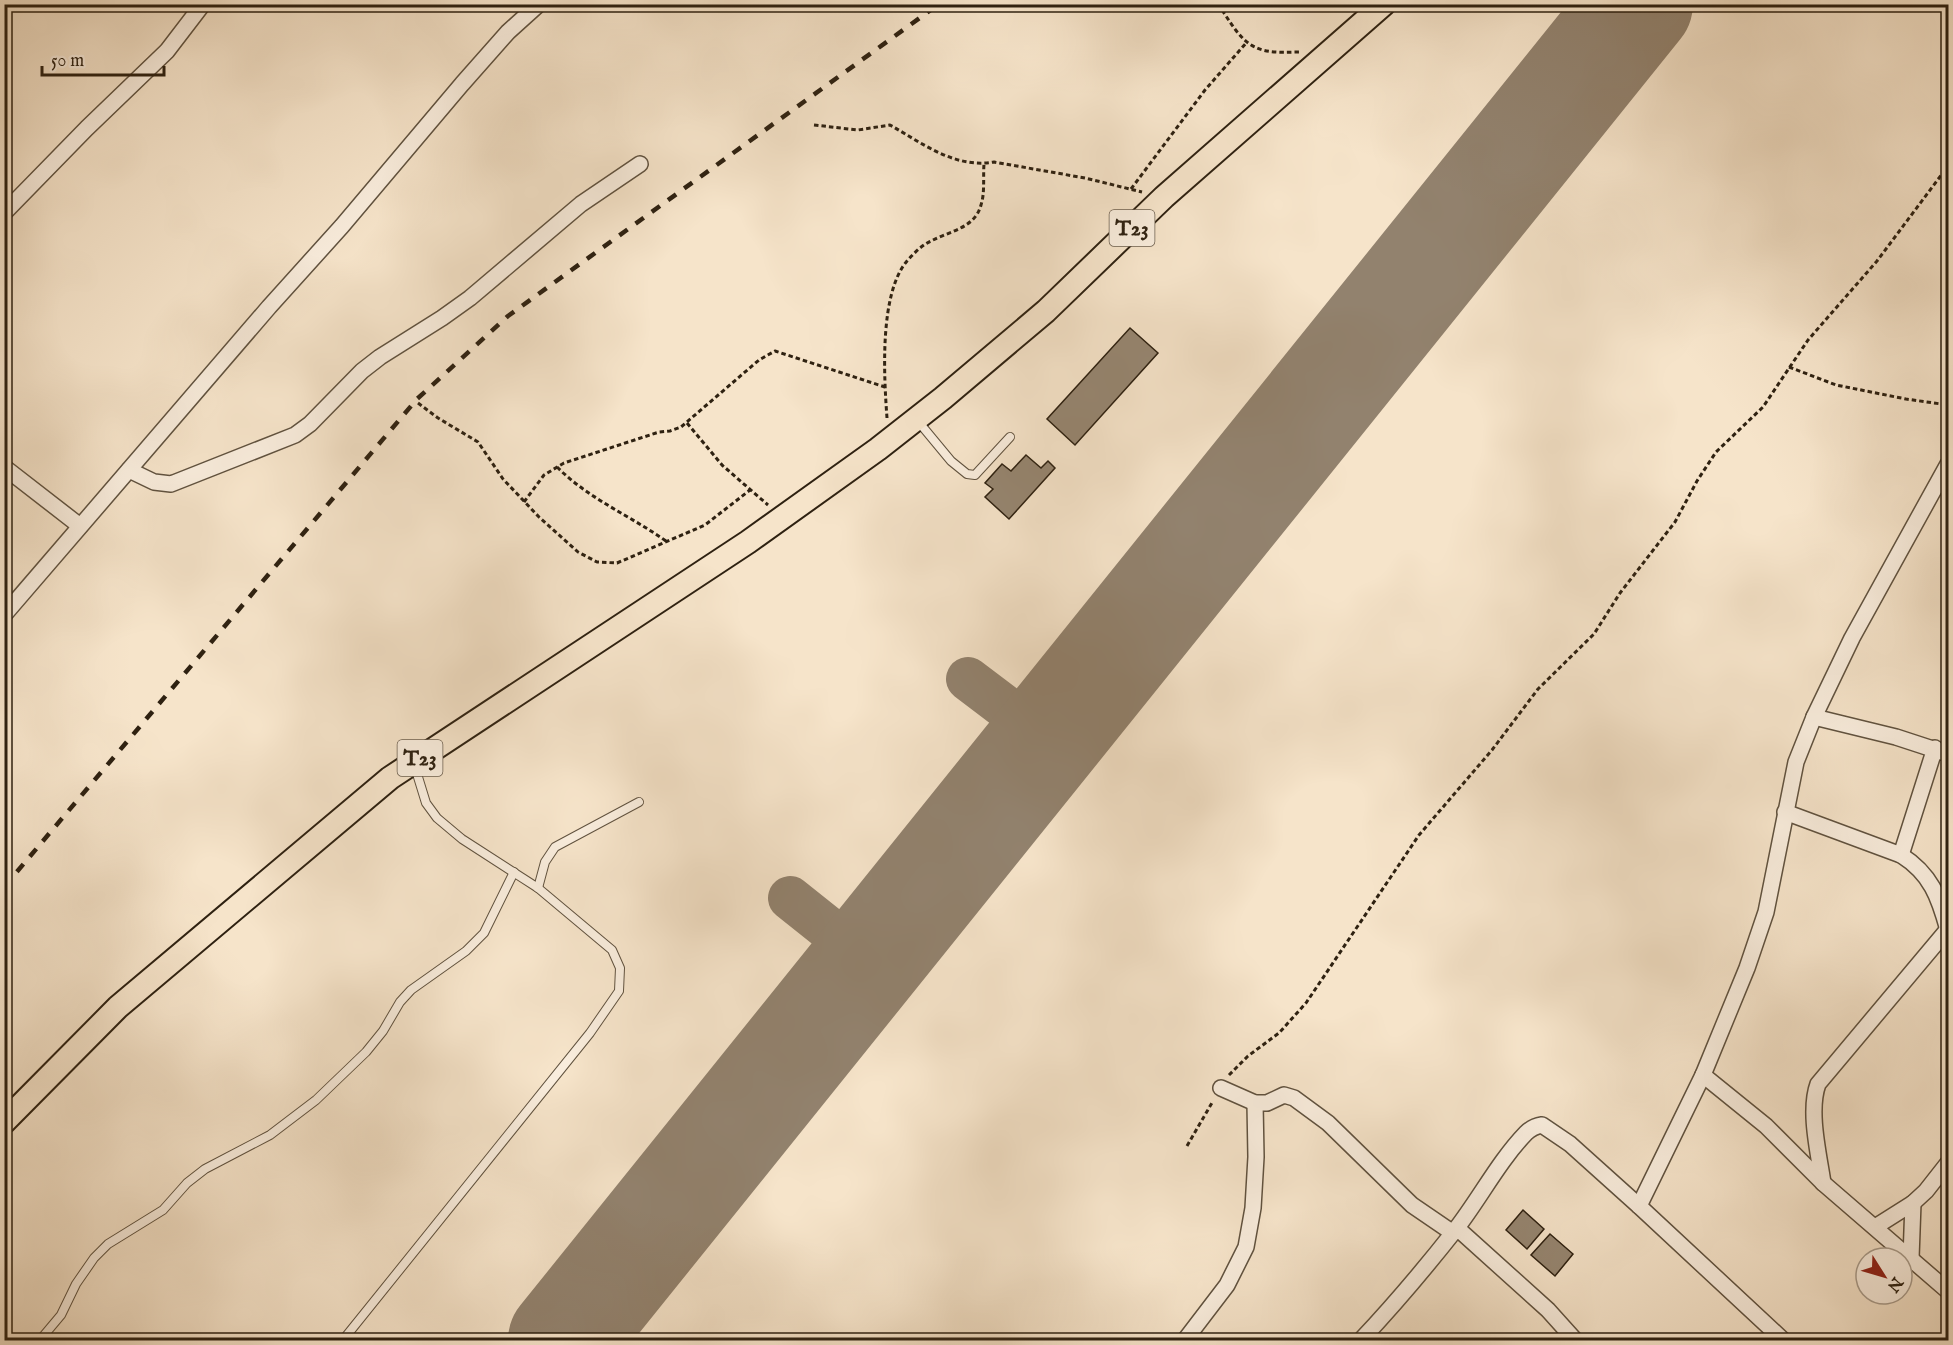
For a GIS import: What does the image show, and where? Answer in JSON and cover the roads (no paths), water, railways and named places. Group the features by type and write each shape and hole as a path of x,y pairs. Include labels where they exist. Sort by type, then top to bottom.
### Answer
{"main road":[{"name":"T23","path":"4,1122 118,1007 380,786 785,516 916,419 1046,311 1164,197 1384,4"}],"street":[{"path":"4,213 79,135 167,51 203,4"},
{"path":"4,615 269,307 342,226 462,84 508,32 539,4"},
{"path":"129,470 154,482 171,484 295,435 310,424 362,371 470,298 581,204 640,164"},
{"path":"1639,1206 1703,1075 1747,968 1766,912 1796,762 1814,717 1852,638 1948,464"},
{"path":"4,467 80,526"},
{"path":"1814,717 1942,751 1901,855"},
{"path":"1785,812 1901,855 1915,864 1931,884 1940,902 1948,930 1818,1084 1815,1092 1815,1108 1823,1183"},
{"path":"1703,1075 1766,1126 1823,1183 1897,1246"},
{"path":"1221,1088 1255,1103 1267,1102 1284,1095 1294,1098 1328,1123 1412,1205 1455,1230 1548,1310 1575,1341"},
{"path":"1185,1341 1227,1286 1246,1247 1253,1208 1256,1157 1255,1103"},
{"path":"1361,1341 1455,1230 1510,1152 1528,1131 1542,1125 1570,1144 1639,1206 1776,1338"},
{"path":"1875,1227 1913,1203 1926,1191 1948,1162"},
{"path":"1911,1246 1913,1203"},
{"path":"1914,1261 1948,1291"}],"lane":[{"path":"916,419 951,461 967,474 975,474 1010,437"},
{"path":"342,1341 590,1033 619,991 620,968 612,950 538,888 462,839 436,818 426,803 413,763"},
{"path":"538,888 545,862 555,847 639,802"},
{"path":"40,1341 61,1315 76,1284 94,1258 108,1244 163,1210 187,1183 205,1169 270,1135 316,1100 366,1052 383,1031 400,1002 411,990 466,951 484,933 514,872"}],"railway":[{"path":"4,887 417,399 508,316 939,4"}]}
